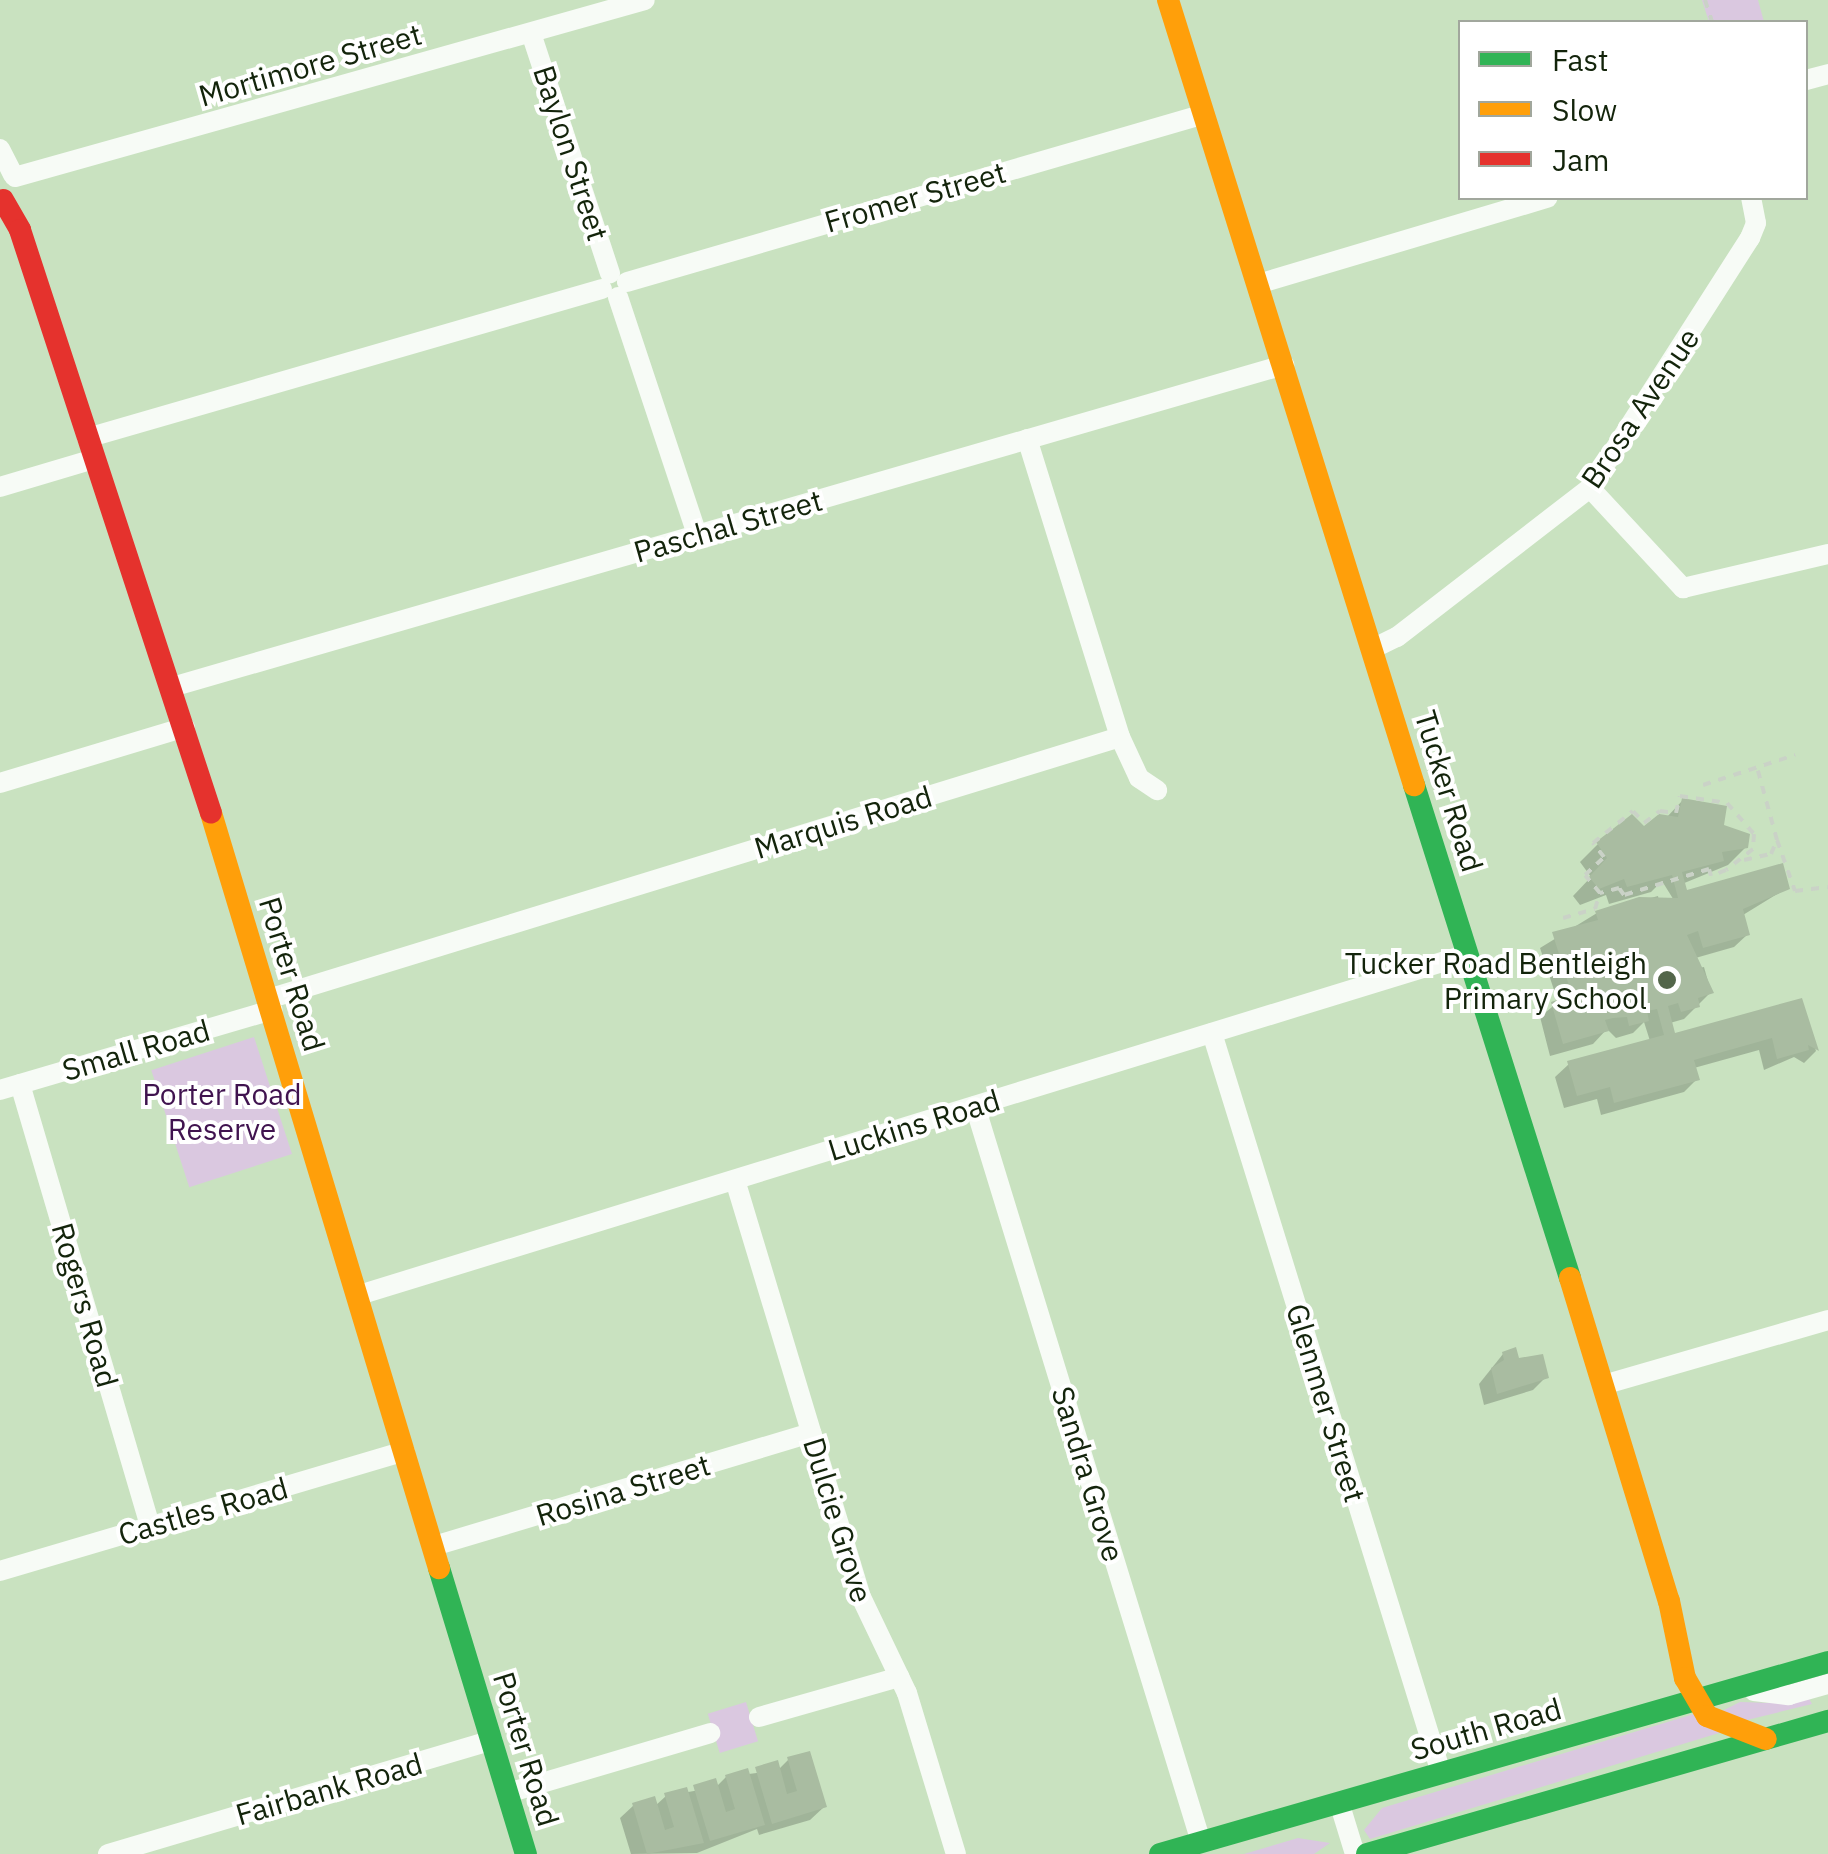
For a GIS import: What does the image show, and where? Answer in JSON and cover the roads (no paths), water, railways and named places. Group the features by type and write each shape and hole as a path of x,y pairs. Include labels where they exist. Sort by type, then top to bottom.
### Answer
{"main road":[{"name":"Tucker Road","path":"1168,0 1604,1385 1694,1700"},
{"name":"Porter Road","path":"8,190 186,727 526,1854"},
{"name":"Tucker Road","path":"1669,1602 1704,1672 1734,1688"},
{"name":"South Road","path":"1160,1854 1828,1662"},
{"path":"1694,1700 1708,1716 1766,1739"},
{"path":"1368,1854 1828,1721"}],"street":[{"name":"Mortimore Street","path":"8,190 50,171 645,0"},
{"name":"Baylon Street","path":"532,33 696,535"},
{"name":"Fromer Street","path":"0,487 91,449 614,285 1204,114"},
{"name":"Porter Road","path":"0,150 8,190"},
{"path":"1258,284 1541,200"},
{"name":"Brosa Avenue","path":"1374,648 1397,638 1590,488 1750,238 1756,223 1751,200"},
{"name":"Paschal Street","path":"172,687 1284,364"},
{"path":"1027,439 1120,736 1133,770 1157,790"},
{"path":"1590,488 1683,588 1828,554"},
{"path":"0,783 186,727"},
{"name":"Marquis Road","path":"270,1004 1120,736"},
{"name":"Luckins Road","path":"359,1295 1468,954"},
{"name":"Small Road","path":"10,1087 270,1004"},
{"name":"Glenmer Street","path":"1212,1033 1441,1773"},
{"name":"Rogers Road","path":"10,1087 150,1526"},
{"name":"Sandra Grove","path":"975,1106 1201,1842"},
{"name":"Dulcie Grove","path":"735,1180 865,1608 899,1677 956,1854"},
{"path":"1604,1385 1828,1320"},
{"name":"Rosina Street","path":"434,1546 811,1434"},
{"name":"Castles Road","path":"0,1571 405,1452"},
{"path":"758,1717 899,1677"},
{"path":"1734,1688 1778,1695 1828,1684"},
{"path":"508,1793 710,1733"},
{"name":"Fairbank Road","path":"108,1854 492,1740"},
{"path":"1339,1802 1355,1854"}],"place":[{"name":"Tucker Road Bentleigh Primary School","path":"1667,980"}],"park label":[{"name":"Porter Road Reserve","path":"222,1111"}]}
